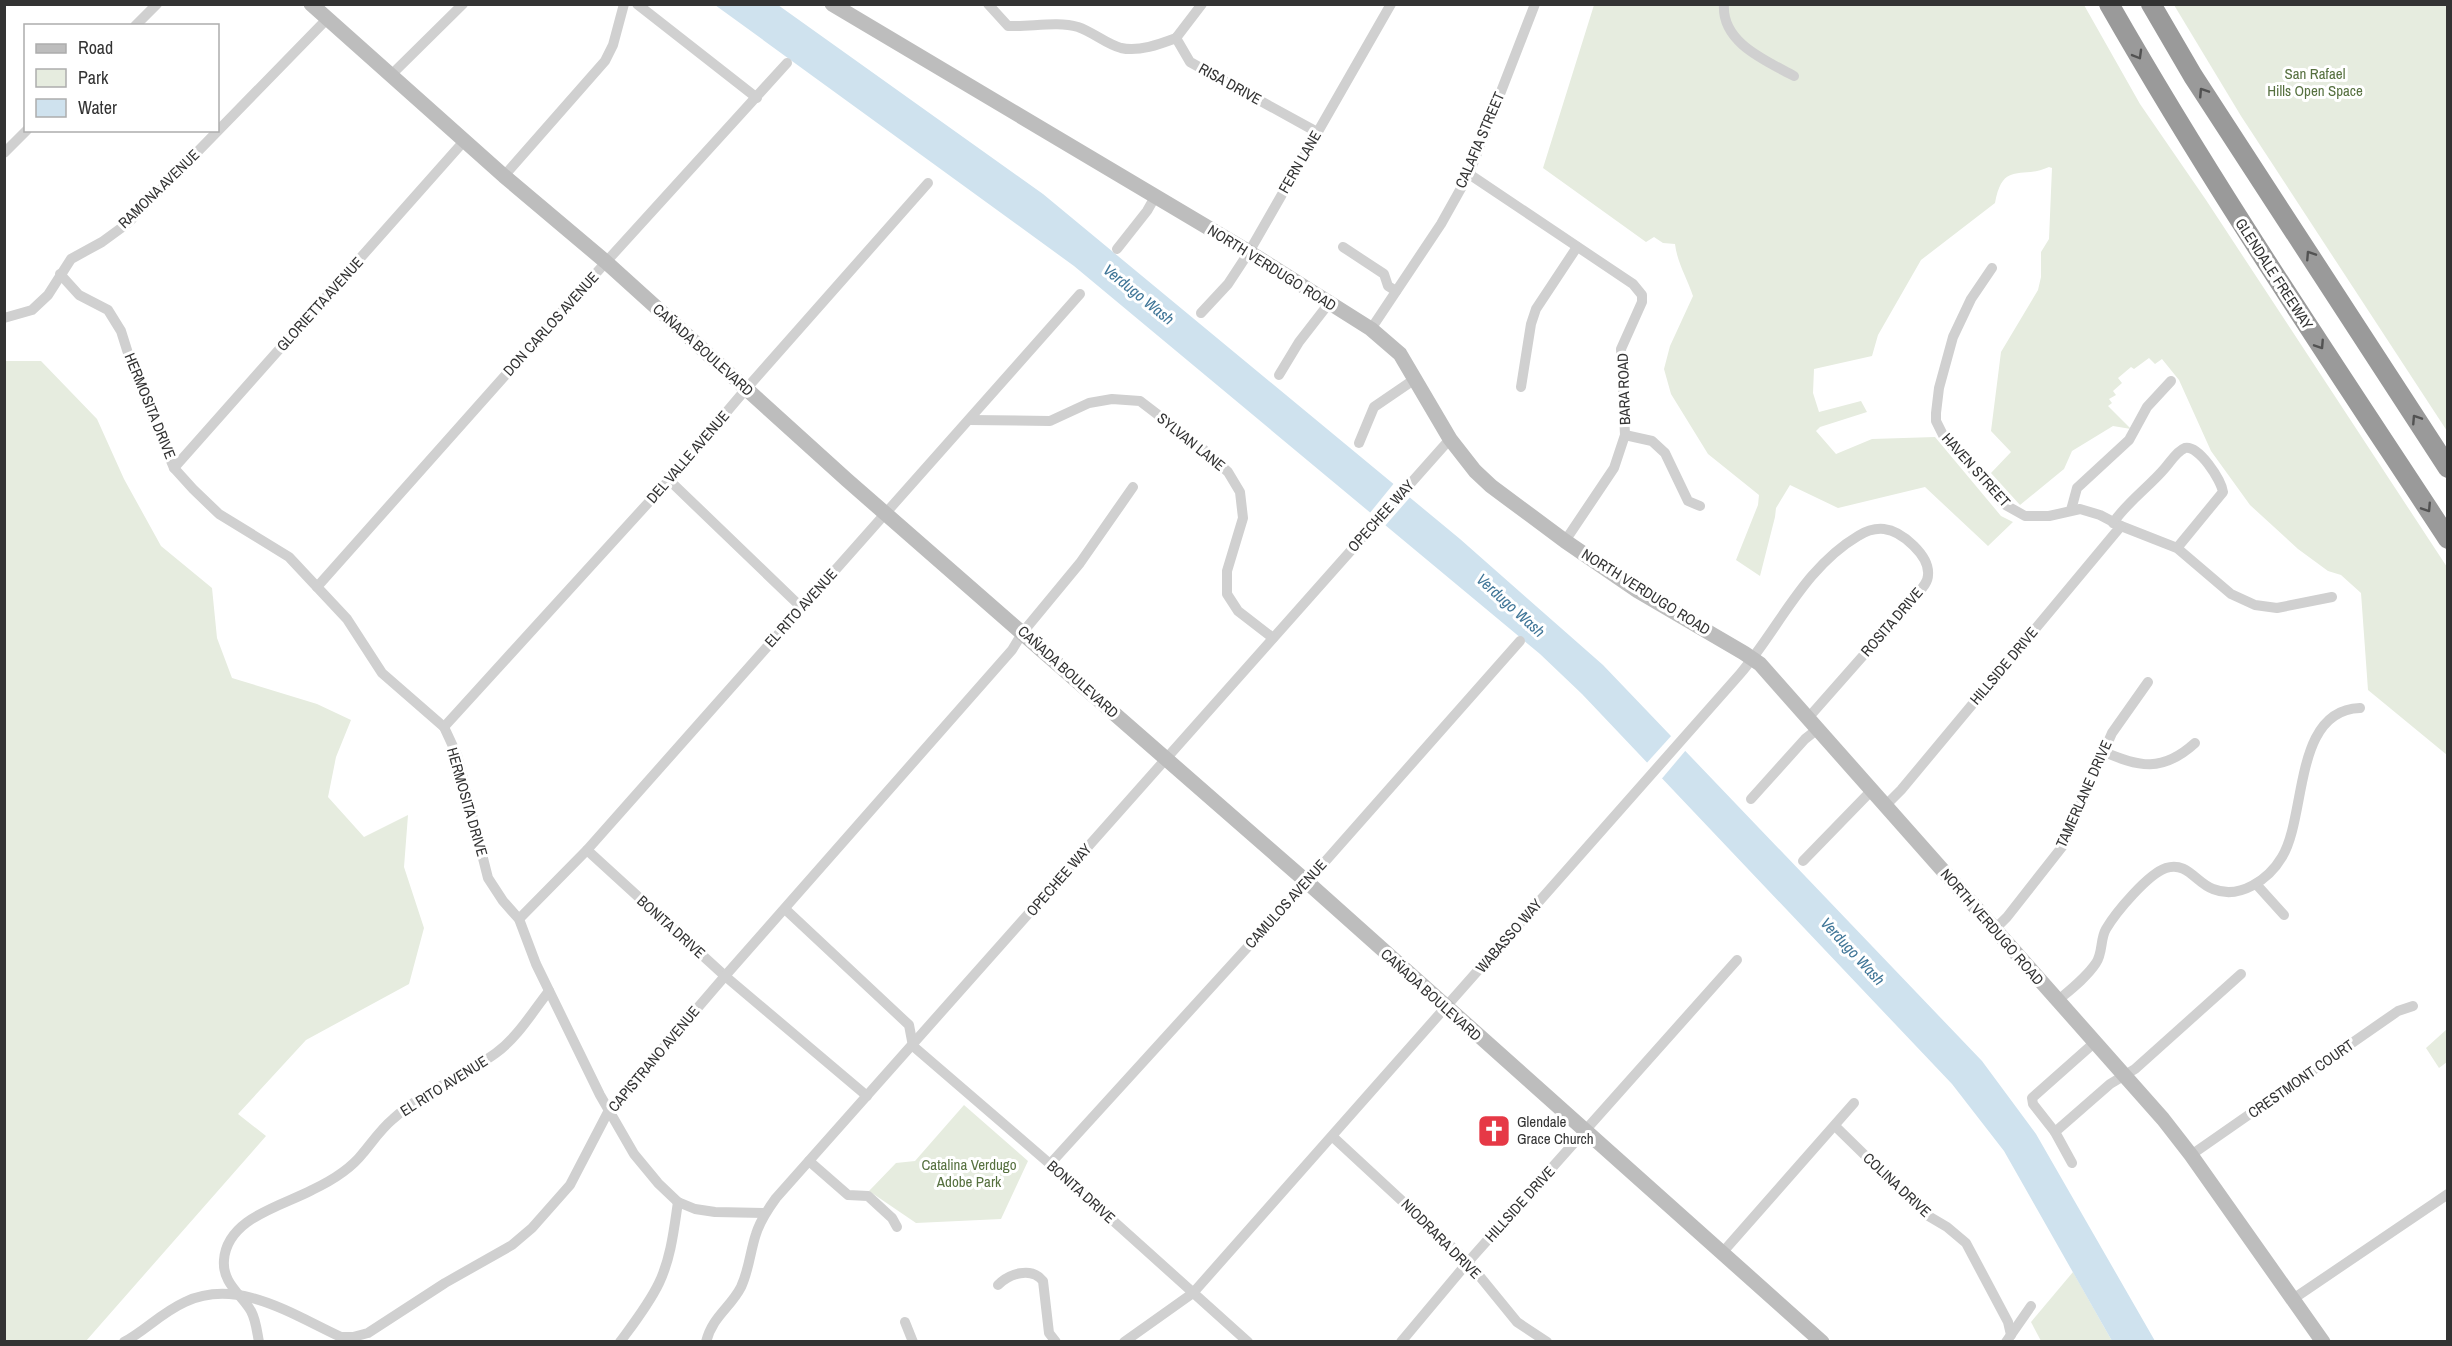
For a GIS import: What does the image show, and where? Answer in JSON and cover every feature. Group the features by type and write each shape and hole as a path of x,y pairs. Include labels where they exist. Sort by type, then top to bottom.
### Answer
{"highway":[{"name":"GLENDALE FREEWAY","path":"2109,4 2151,78 2250,237 2448,539"},
{"path":"2151,4 2193,76 2448,468"}],"main road":[{"name":"CAÑADA BOULEVARD","path":"311,4 504,176 606,262 746,389 1306,882 1822,1341"},
{"name":"NORTH VERDUGO ROAD","path":"832,4 1249,252 1371,329 1400,354 1450,439 1468,463 1491,486 1638,591 1752,659 1768,671 2163,1119 2323,1341"}],"street":[{"path":"137,24 157,4"},
{"path":"390,76 463,4"},
{"path":"504,176 605,61 613,45 624,4"},
{"path":"637,4 758,98"},
{"path":"988,4 1008,26 1034,28 1055,24 1078,27 1120,48 1140,48 1176,38 1202,4"},
{"name":"FERN LANE","path":"1201,314 1228,284 1249,252 1391,4"},
{"name":"CALAFIA STREET","path":"1371,329 1441,224 1469,174 1535,4"},
{"path":"1724,4 1728,25 1736,39 1749,50 1794,76"},
{"name":"RAMONA AVENUE","path":"219,130 327,19"},
{"name":"RISA DRIVE","path":"1176,38 1190,62 1317,132"},
{"name":"DON CARLOS AVENUE","path":"317,587 606,262 788,63"},
{"path":"4,153 25,132"},
{"name":"RAMONA AVENUE","path":"60,274 71,260 128,223 217,132"},
{"name":"GLORIETTA AVENUE","path":"174,468 465,140"},
{"path":"1469,174 1577,247 1536,309 1531,324 1521,387"},
{"name":"DEL VALLE AVENUE","path":"444,728 669,480 928,183"},
{"path":"1117,249 1147,211 1155,197"},
{"name":"BARA ROAD","path":"1565,541 1614,468 1625,435 1621,349 1642,302 1642,295 1633,284 1577,247"},
{"path":"1343,248 1384,274 1397,275 1404,279"},
{"name":"HAVEN STREET","path":"1992,268 1971,298 1946,356 1939,388 1936,421 1944,437 2007,507 2035,518 2071,510 2087,511 2177,548 2231,594 2255,605 2277,608 2332,597"},
{"path":"4,318 32,310 48,295 60,274"},
{"name":"HERMOSITA DRIVE","path":"60,274 79,295 108,310 121,331 174,468 219,514 289,558 347,619 382,674 444,728 457,755 488,878 519,919 549,991 608,1112 634,1154 658,1183 678,1202 695,1209 715,1212 765,1213"},
{"path":"1384,274 1388,285 1396,291"},
{"name":"EL RITO AVENUE","path":"519,919 587,850 1080,294"},
{"path":"1279,375 1299,342 1330,302"},
{"path":"1359,443 1374,407 1415,379"},
{"path":"2071,510 2076,488 2129,440 2147,407 2171,381"},
{"name":"SYLVAN LANE","path":"969,420 1050,421 1089,403 1112,399 1140,401 1228,471 1240,492 1243,518 1227,571 1227,594 1238,611 1273,638"},
{"path":"1625,435 1652,441 1665,453 1688,501 1700,507"},
{"name":"OPECHEE WAY","path":"706,1341 719,1314 739,1290 747,1274 756,1234 765,1213 1450,439"},
{"name":"HILLSIDE DRIVE","path":"1886,805 2117,524 2119,513 2155,479 2180,450 2190,448 2196,450 2220,482 2223,492 2177,548"},
{"path":"669,480 801,607"},
{"name":"CAPISTRANO AVENUE","path":"124,1341 139,1333 154,1319 187,1301 208,1293 236,1293 254,1297 341,1336 353,1337 368,1333 512,1245 532,1228 570,1185 608,1112 1012,650 1023,632 1080,563 1133,487"},
{"name":"WABASSO WAY","path":"1124,1341 1194,1293 1752,659 1801,589 1834,553 1870,530 1886,529"},
{"name":"ROSITA DRIVE","path":"1814,723 1929,577 1928,567 1923,557 1897,534 1886,529"},
{"name":"CAMULOS AVENUE","path":"1050,1164 1306,882 1520,641"},
{"name":"TAMERLANE DRIVE","path":"1994,930 2062,847 2103,751 2148,682"},
{"path":"2057,1001 2094,966 2101,952 2106,928 2158,871 2168,867 2183,868 2206,885 2223,891 2237,891 2256,884 2282,857 2291,837 2303,777 2321,729 2334,715 2348,708 2360,708"},
{"path":"1751,799 1805,739 1814,723"},
{"path":"2103,751 2132,764 2160,763 2181,755 2195,743"},
{"path":"1803,861 1873,789"},
{"name":"BONITA DRIVE","path":"587,850 725,976 867,1096"},
{"path":"2256,884 2284,915"},
{"path":"785,909 909,1024 913,1046"},
{"name":"HILLSIDE DRIVE","path":"1401,1341 1468,1262 1737,960"},
{"path":"2055,1132 2110,1084 2135,1069 2241,974"},
{"name":"EL RITO AVENUE","path":"259,1341 250,1309 236,1293 225,1275 224,1260 229,1243 243,1226 255,1217 310,1192 344,1172 363,1155 377,1135 394,1118 439,1085 497,1053 512,1038 549,991"},
{"name":"CRESTMONT COURT","path":"2191,1155 2398,1011 2413,1006"},
{"path":"2072,1163 2055,1132 2033,1104 2032,1098 2094,1043"},
{"name":"BONITA DRIVE","path":"913,1046 1050,1164 1248,1341"},
{"path":"1722,1252 1854,1102"},
{"name":"COLINA DRIVE","path":"1835,1126 1925,1214 1947,1227 1966,1243 2008,1322 2009,1338"},
{"name":"NIODRARA DRIVE","path":"1333,1137 1468,1262 1517,1322 1547,1341"},
{"path":"809,1161 849,1196 868,1196 892,1218 897,1227"},
{"path":"2293,1299 2448,1194"},
{"path":"620,1341 645,1308 660,1282 669,1256 678,1202"},
{"path":"998,1285 1007,1276 1028,1272 1038,1275 1043,1281 1049,1333 1056,1341"},
{"name":"COLINA DRIVE","path":"2009,1338 2031,1306"},
{"path":"905,1322 913,1341"}],"green space":[{"path":"1594,5 2084,5 2140,104 2206,200 2447,567 2447,755 2368,690 2361,593 2341,575 2328,571 2298,549 2250,505 2211,451 2179,380 2162,359 2155,364 2149,358 2134,369 2131,367 2118,378 2122,383 2113,391 2116,395 2109,399 2112,403 2108,406 2131,429 2113,426 2072,451 2064,469 2020,505 1991,473 2011,452 1991,431 2001,352 2038,290 2041,277 2041,252 2049,239 2052,168 2049,167 2008,176 1998,190 1995,203 1921,260 1878,335 1872,356 1814,369 1813,393 1819,412 1861,401 1867,412 1820,427 1816,431 1836,454 1872,439 1935,437 2001,516 2013,522 1988,546 1925,487 1838,508 1790,485 1776,508 1760,576 1736,560 1758,505 1759,495 1708,454 1671,394 1664,369 1670,346 1693,296 1680,264 1675,244 1663,243 1654,237 1646,242 1543,168"},
{"name":"San Rafael Hills Open Space","path":"2174,5 2447,5 2447,431 2241,116"},
{"path":"4,361 41,361 97,419 124,479 161,546 212,588 217,638 232,678 317,704 351,720 336,757 328,797 364,837 408,815 404,867 424,928 409,984 306,1040 238,1114 266,1136 86,1341 5,1341"},
{"path":"2447,1029 2447,1062 2439,1068 2426,1048"},
{"name":"Catalina Verdugo Adobe Park","path":"964,1105 1028,1161 1001,1219 916,1223 869,1191 896,1163 915,1161"},
{"path":"2073,1272 2112,1341 2041,1341 2031,1322"}],"water":[{"name":"Verdugo Wash","path":"715,5 778,5 1043,194 1460,539 1603,665 1982,1061 2036,1134 2155,1341 2112,1341 2004,1151 1952,1084 1582,694 1540,654 1074,266"}],"pier":[{"path":"1395,482 1412,495 1384,527 1369,514"},
{"path":"1672,735 1686,750 1659,782 1644,766"}],"place":[{"name":"Glendale Grace Church","path":"1494,1131"}]}
